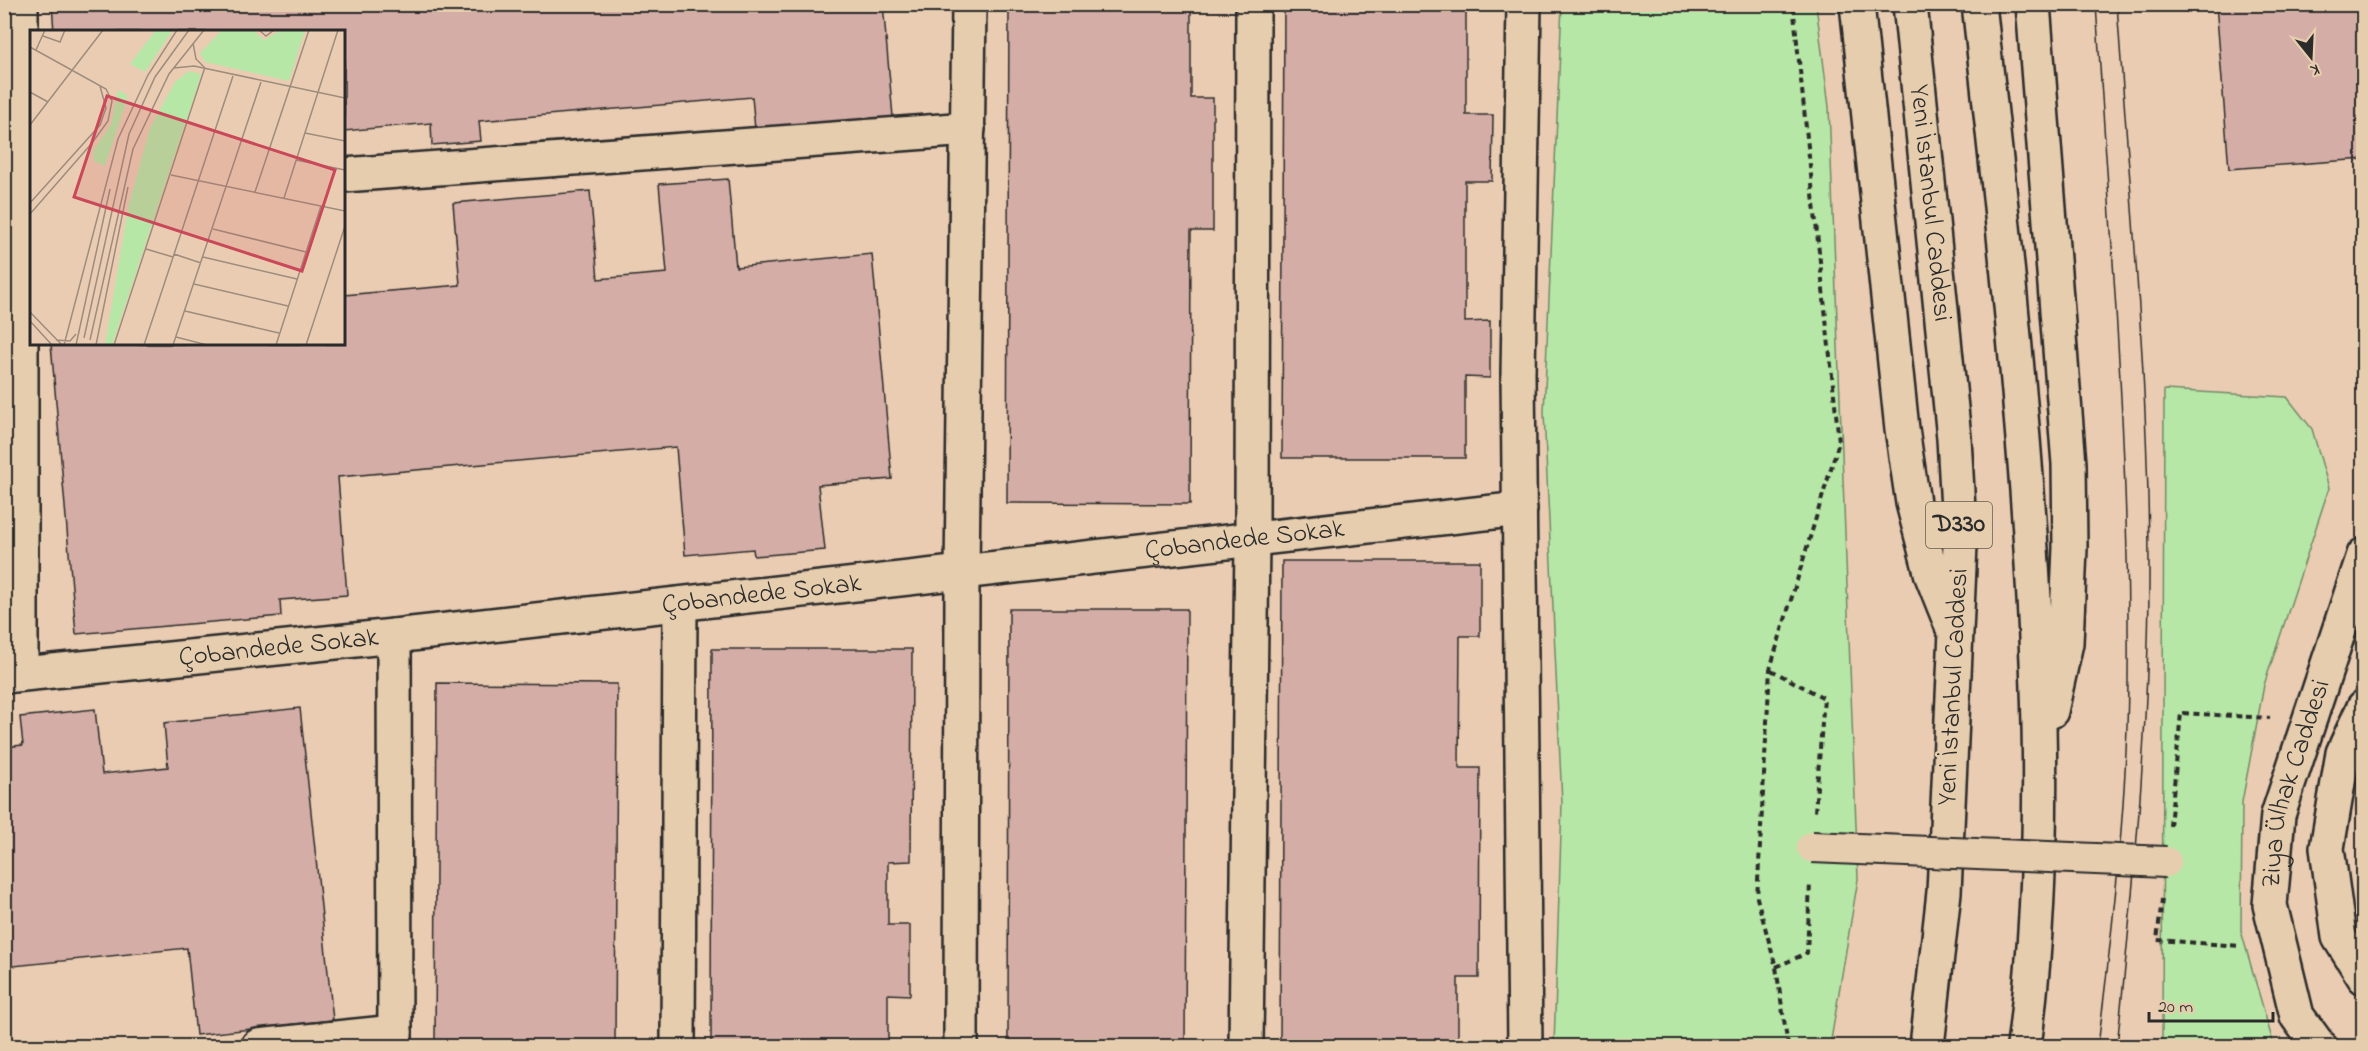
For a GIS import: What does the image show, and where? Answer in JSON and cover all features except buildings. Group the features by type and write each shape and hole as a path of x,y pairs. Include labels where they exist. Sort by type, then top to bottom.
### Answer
{"main road":[{"path":"13,675 26,198 21,4"},
{"path":"961,1047 962,572 969,4"},
{"path":"1246,1047 1252,540 1253,4"},
{"path":"1524,4 1518,374 1525,1047"},
{"path":"1857,4 1902,429 1912,503 1932,576 1957,638"},
{"name":"Yeni İstanbul Caddesi","path":"1910,4 1954,438 1960,545 1944,892 1927,1047"},
{"name":"D330","path":"1978,4 2012,298 2033,570 2041,760 2037,904 2024,1047"},
{"path":"2033,4 2063,367 2070,548 2066,643 2041,760"},
{"path":"345,175 968,129"},
{"name":"Çobandede Sokak","path":"13,675 394,636 1520,509"},
{"name":"Ziya Ülhak Caddesi","path":"2319,1047 2297,1016 2270,905 2278,815 2364,555"},
{"path":"678,1047 680,604"},
{"path":"258,1047 395,1039 394,636"},
{"name":"Ziya Ülhak Caddesi","path":"2364,707 2343,753 2326,848 2339,937 2364,978"},
{"path":"2298,752 2343,753"}],"street":[{"path":"1812,847 2166,861"}],"path":[{"path":"1788,1047 1776,967 1757,898 1770,669 1839,442 1793,4"},
{"path":"1770,669 1824,698"},
{"path":"2181,713 2309,721"},
{"path":"2157,940 2281,949"},
{"path":"1776,967 1807,953"}],"green space":[{"path":"1562,5 1816,5 1829,107 1858,879 1830,1046 1554,1046 1562,803 1544,412"},
{"path":"2164,390 2287,397 2312,429 2329,488 2264,685 2242,802 2241,931 2274,1046 2163,1046 2162,1043"}],"tram line":[{"path":"2096,4 2113,258 2128,596 2127,727 2122,818 2098,1046"},
{"path":"2117,4 2143,368 2149,586 2143,759 2117,1046"}]}
